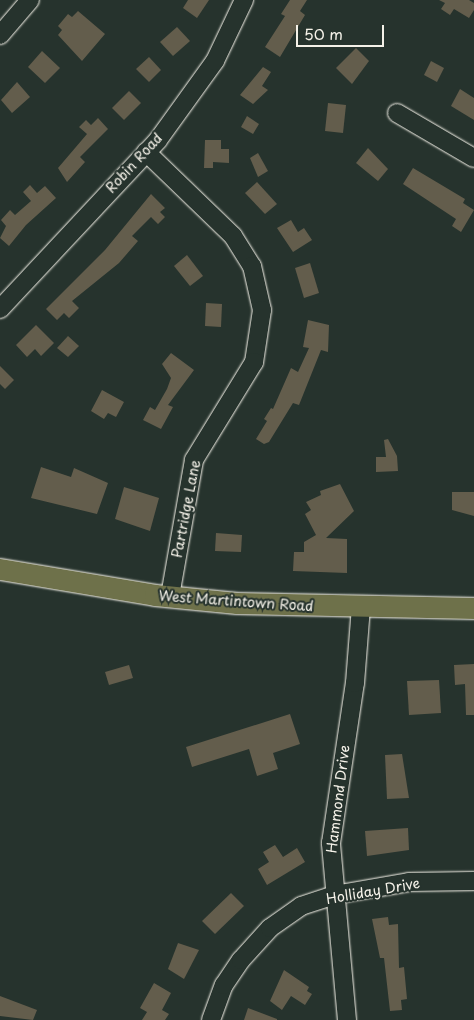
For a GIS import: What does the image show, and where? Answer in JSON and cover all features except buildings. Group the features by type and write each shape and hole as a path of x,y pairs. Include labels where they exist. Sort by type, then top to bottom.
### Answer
{"main road":[{"name":"West Martintown Road","path":"0,569 170,596 360,607 474,608"}],"street":[{"path":"0,35 30,0"},
{"name":"Robin Road","path":"0,309 146,152 215,61 244,0"},
{"path":"397,113 474,158"},
{"name":"Partridge Lane","path":"146,152 233,236 252,266 262,310 261,334 251,368 194,460 170,596"},
{"name":"Hammond Drive","path":"347,1020 330,866 333,820 355,683 360,607"},
{"name":"Holliday Drive","path":"212,1020 224,984 260,939 286,915 334,895 409,882 474,881"}]}
